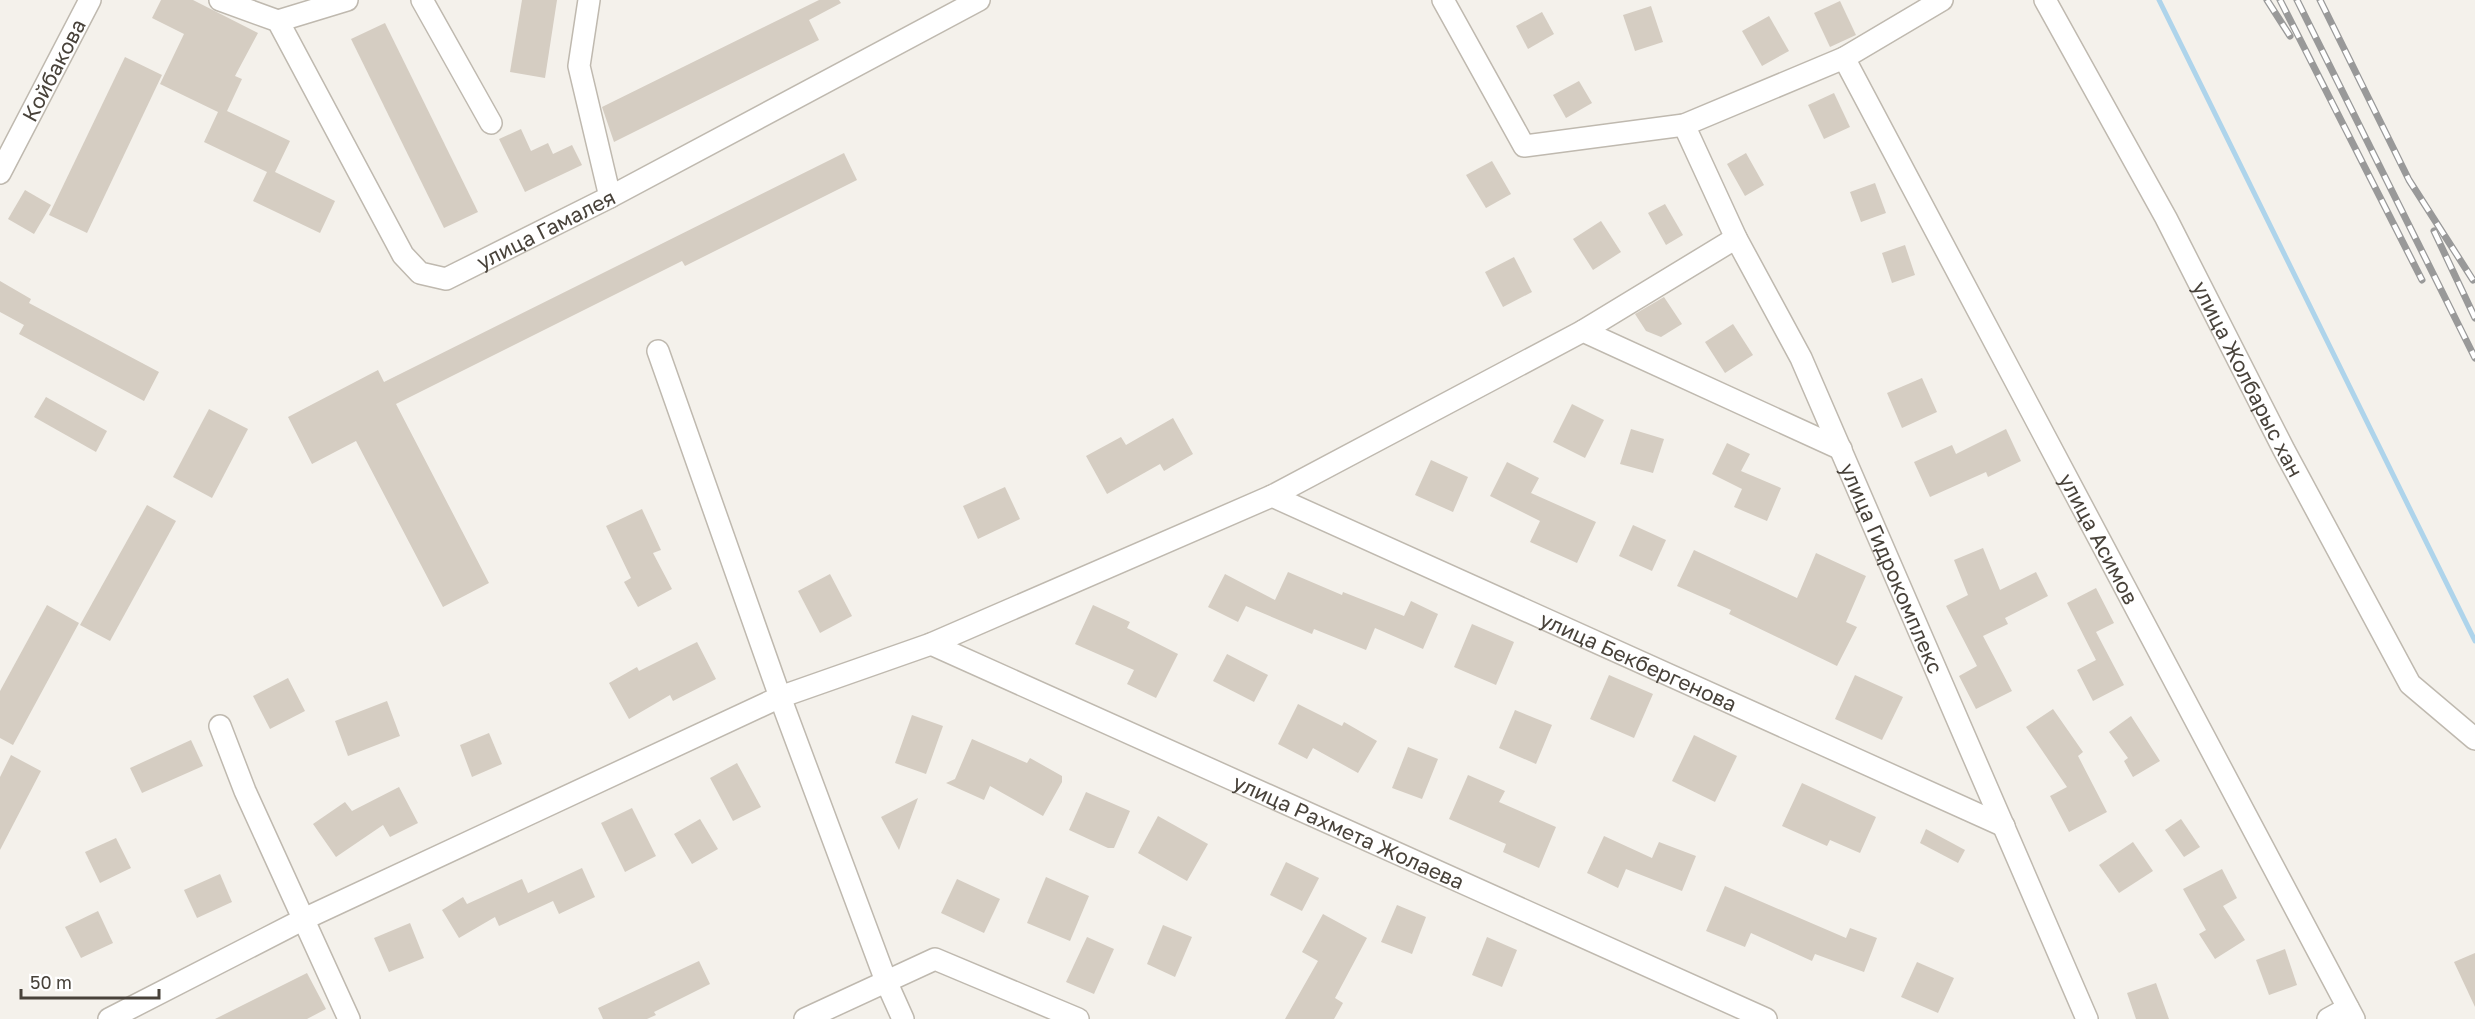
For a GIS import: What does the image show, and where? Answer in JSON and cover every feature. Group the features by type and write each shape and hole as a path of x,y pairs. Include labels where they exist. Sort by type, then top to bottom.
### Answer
{"street":[{"name":"Койбакова","path":"0,173 90,0"},
{"path":"220,0 278,21 346,0"},
{"path":"422,0 491,123"},
{"path":"589,0 579,66 610,197"},
{"name":"улица Гамалея","path":"278,21 403,255 420,273 446,279 610,197 940,9 979,0"},
{"path":"1443,0 1524,146 1684,125 1844,58 1942,0"},
{"name":"улица Жолбарыс хан","path":"2045,0 2166,218 2284,450 2410,684 2475,739"},
{"name":"улица Асимов","path":"1844,58 2351,1013"},
{"name":"улица Гидрокомплекс","path":"1684,125 1737,238 1801,358 2087,1019"},
{"path":"109,1019 304,919 780,698 931,644 1272,496 1583,331 1737,238"},
{"path":"1583,331 1841,449"},
{"path":"658,351 780,698 886,981 903,1019"},
{"name":"улица Бекбергенова","path":"1272,496 2004,826"},
{"name":"улица Рахмета Жолаева","path":"931,644 1766,1019"},
{"path":"220,726 245,791 349,1019"},
{"path":"805,1019 935,959 1078,1019"},
{"path":"2328,1019 2351,1013"}],"building":[{"path":"161,0 193,0 258,33 235,76 242,79 227,111 290,141 275,172 335,201 320,233 253,201 267,172 204,142 218,112 160,84 184,34 152,18"},
{"path":"522,0 557,0 545,78 510,72"},
{"path":"819,0 839,0 841,3 809,20 819,40 614,142 602,107"},
{"path":"1840,1 1856,35 1830,47 1814,13"},
{"path":"1651,6 1663,42 1635,51 1623,15"},
{"path":"1542,12 1554,34 1528,49 1516,26"},
{"path":"1769,16 1789,51 1762,66 1742,31"},
{"path":"385,23 478,212 444,228 351,39"},
{"path":"125,57 162,75 87,233 49,215"},
{"path":"1579,81 1592,103 1566,118 1553,95"},
{"path":"1834,93 1850,127 1824,139 1808,105"},
{"path":"521,129 531,151 548,143 553,154 572,145 582,165 525,192 499,139"},
{"path":"844,153 857,180 685,266 682,261 396,404 489,583 443,607 356,441 312,464 288,417 378,370 384,382"},
{"path":"1746,153 1764,185 1745,196 1727,164"},
{"path":"1492,161 1511,194 1486,208 1466,175"},
{"path":"1875,183 1886,213 1861,222 1850,192"},
{"path":"25,190 51,205 34,234 8,219"},
{"path":"1665,204 1683,235 1666,245 1648,213"},
{"path":"1601,221 1621,252 1593,270 1573,239"},
{"path":"1905,245 1915,275 1892,283 1882,253"},
{"path":"1514,257 1532,292 1503,307 1485,272"},
{"path":"0,281 31,299 29,303 159,372 144,401 19,334 24,325 0,312"},
{"path":"1664,297 1682,324 1661,337 1646,331 1635,314"},
{"path":"1733,324 1753,355 1725,373 1705,342"},
{"path":"1922,378 1937,412 1902,428 1887,393"},
{"path":"46,397 107,431 96,452 34,417"},
{"path":"1572,404 1604,420 1585,458 1553,442"},
{"path":"209,409 248,429 212,498 173,477"},
{"path":"1173,418 1193,454 1164,471 1160,464 1107,494 1086,456 1121,437 1126,445"},
{"path":"1631,429 1664,439 1653,473 1620,464"},
{"path":"2006,429 2021,461 1988,477 1986,472 1930,497 1914,462 1952,445 1956,454"},
{"path":"1727,443 1750,454 1741,471 1781,488 1767,521 1734,507 1742,489 1712,474"},
{"path":"1431,460 1468,477 1453,512 1415,495"},
{"path":"1507,462 1539,478 1531,493 1596,522 1577,563 1530,542 1540,521 1490,496"},
{"path":"1005,487 1020,519 978,539 963,506"},
{"path":"147,505 176,521 110,641 80,625"},
{"path":"642,509 661,550 653,553 672,589 638,607 624,582 631,578 606,526"},
{"path":"1633,525 1666,540 1652,571 1619,556"},
{"path":"1983,548 2000,590 2036,572 2048,596 2005,618 2008,624 1983,636 2012,691 1976,709 1959,676 1977,666 1946,606 1968,595 1954,560"},
{"path":"1694,550 1797,598 1816,553 1866,576 1846,622 1857,627 1837,666 1729,614 1731,610 1677,586"},
{"path":"1288,572 1342,595 1343,592 1404,616 1411,601 1438,614 1423,649 1375,628 1366,650 1314,629 1312,634 1246,606 1238,622 1208,607 1225,574 1275,600"},
{"path":"830,574 852,616 820,633 798,591"},
{"path":"2096,588 2114,623 2096,632 2124,685 2093,701 2077,670 2096,660 2067,603"},
{"path":"47,605 79,623 13,745 0,738 0,691"},
{"path":"1093,605 1130,622 1127,628 1178,654 1156,698 1127,684 1134,670 1075,644"},
{"path":"1472,624 1514,642 1496,685 1454,667"},
{"path":"697,642 716,679 673,701 670,695 629,719 609,683 637,667 639,671"},
{"path":"1227,654 1268,675 1254,702 1213,681"},
{"path":"1609,675 1653,694 1634,738 1590,719"},
{"path":"1855,675 1903,697 1882,740 1835,719"},
{"path":"288,678 305,711 270,729 253,696"},
{"path":"387,701 400,736 348,756 335,721"},
{"path":"1298,704 1342,726 1344,722 1377,741 1358,773 1313,748 1307,759 1278,744"},
{"path":"2053,709 2083,752 2078,756 2107,812 2069,832 2050,796 2067,787 2026,727"},
{"path":"1515,710 1552,725 1536,764 1499,748"},
{"path":"912,715 943,726 926,774 895,763"},
{"path":"2131,716 2160,761 2133,777 2124,761 2128,758 2109,732"},
{"path":"489,733 502,764 472,777 460,745"},
{"path":"1694,735 1737,756 1715,802 1672,781"},
{"path":"972,739 1027,763 1030,758 1062,776 1062,782 1043,816 990,786 984,800 946,783 955,779"},
{"path":"191,740 203,766 142,793 130,768"},
{"path":"1408,747 1438,759 1422,799 1392,788"},
{"path":"11,755 41,771 0,850 0,777"},
{"path":"737,763 761,807 733,821 710,778"},
{"path":"1468,775 1505,791 1499,802 1556,827 1539,868 1503,852 1506,844 1449,819"},
{"path":"1802,783 1876,817 1860,853 1830,840 1827,846 1782,826"},
{"path":"399,787 418,823 390,837 383,825 336,857 313,824 345,802 352,811"},
{"path":"1086,792 1130,811 1114,848 1108,848 1069,830"},
{"path":"918,798 899,850 881,817"},
{"path":"632,808 656,856 625,872 601,823"},
{"path":"1158,816 1208,844 1187,881 1138,853"},
{"path":"700,819 718,849 692,864 674,834"},
{"path":"2181,819 2200,847 2184,857 2165,830"},
{"path":"1926,829 1965,850 1958,863 1920,843"},
{"path":"1604,836 1652,858 1659,842 1696,856 1682,891 1626,869 1618,888 1587,873"},
{"path":"116,838 131,868 100,883 85,852"},
{"path":"2133,842 2153,871 2119,893 2099,865"},
{"path":"1286,862 1319,878 1302,911 1270,895"},
{"path":"582,868 595,897 559,914 553,901 499,926 495,917 459,938 442,910 463,897 467,904 522,879 528,893"},
{"path":"2222,869 2237,898 2223,906 2245,940 2215,959 2199,934 2206,930 2183,889"},
{"path":"220,874 232,902 197,918 184,890"},
{"path":"1046,877 1089,896 1070,941 1027,923"},
{"path":"957,879 1000,899 984,933 941,913"},
{"path":"1725,886 1846,938 1850,928 1877,938 1864,972 1815,954 1812,961 1751,933 1745,947 1706,931"},
{"path":"1397,905 1426,917 1412,954 1381,942"},
{"path":"98,911 113,943 81,958 65,927"},
{"path":"1323,914 1367,938 1335,998 1343,1003 1334,1019 1285,1019 1318,961 1302,952"},
{"path":"410,923 424,958 389,972 374,938"},
{"path":"1163,925 1192,937 1175,977 1147,964"},
{"path":"1087,937 1114,949 1094,994 1066,982"},
{"path":"1487,937 1517,950 1502,987 1472,975"},
{"path":"2285,949 2297,985 2269,995 2256,960"},
{"path":"2475,953 2475,1007 2454,962"},
{"path":"699,961 710,984 654,1012 656,1015 647,1019 603,1019 598,1008"},
{"path":"1917,962 1954,978 1938,1013 1901,997"},
{"path":"307,973 326,1009 307,1019 215,1019"},
{"path":"2156,983 2169,1019 2136,1019 2127,993"}],"waterway":[{"path":"2159,0 2475,641"}],"railway":[{"path":"2267,0 2290,36"},
{"path":"2280,0 2422,280"},
{"path":"2297,0 2475,358"},
{"path":"2320,0 2409,180 2473,280"},
{"path":"2434,231 2475,318"}]}
